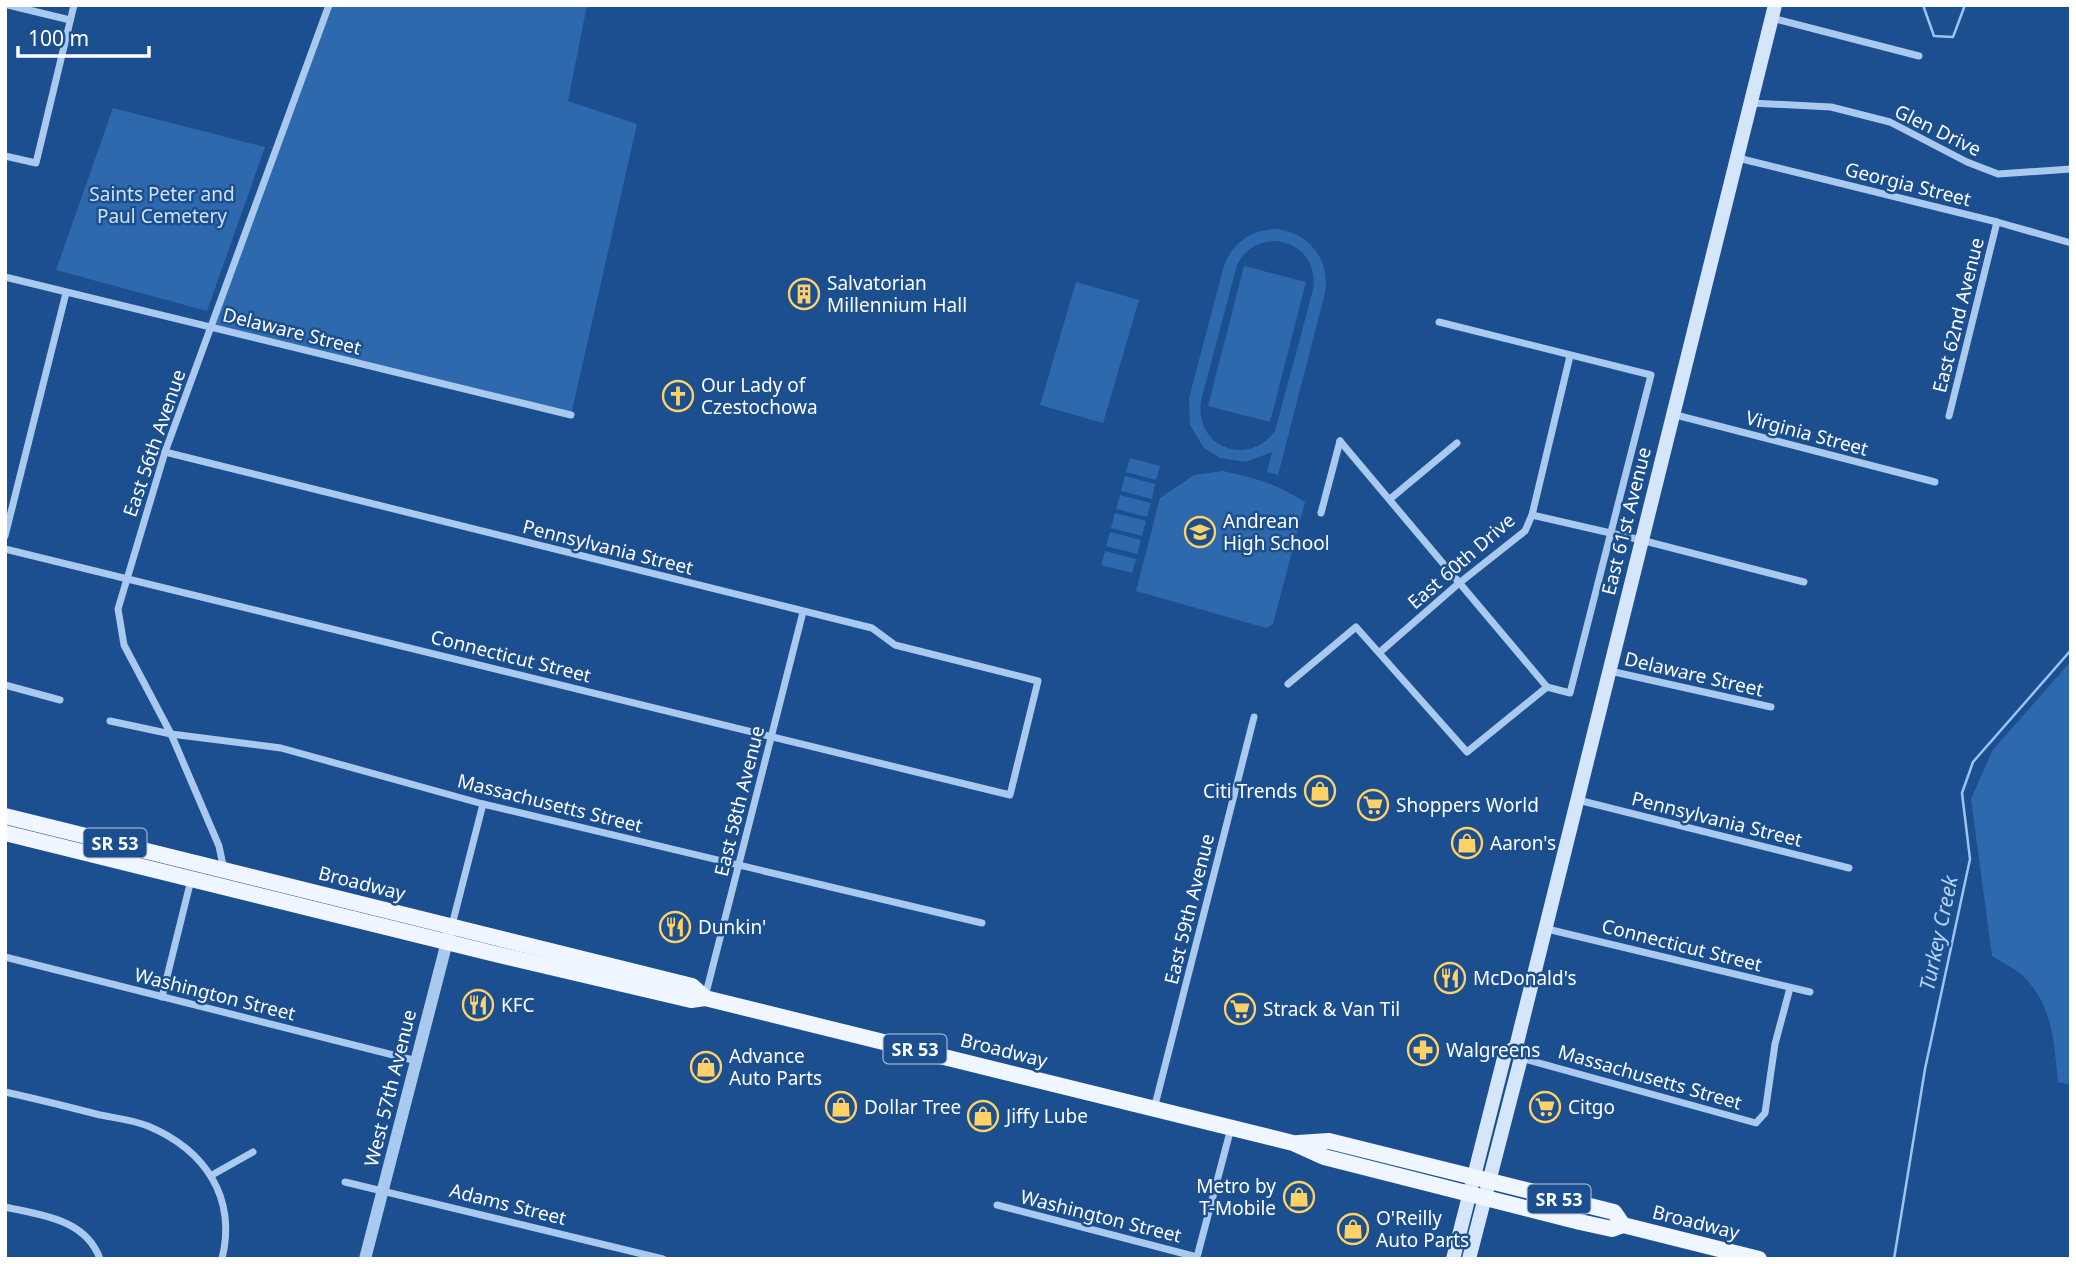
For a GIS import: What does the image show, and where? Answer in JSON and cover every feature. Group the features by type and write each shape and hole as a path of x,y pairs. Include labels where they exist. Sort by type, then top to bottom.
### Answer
{"main road":[{"name":"East 61st Avenue","path":"1479,1188 1518,1052 1672,414 1774,12"},
{"name":"Broadway","path":"5,816 225,880 449,935 692,986 705,998 1293,1143 1324,1157 1614,1212 1623,1225 1759,1259"},
{"name":"Broadway","path":"5,833 191,879 225,880"},
{"path":"1453,1259 1479,1188"},
{"path":"1469,1259 1479,1188"}],"street":[{"path":"8,5 70,20"},
{"path":"5,156 36,163 74,5"},
{"name":"East 56th Avenue","path":"225,880 219,846 171,734 124,645 118,609 164,452 329,5"},
{"path":"1774,12 1919,56"},
{"name":"Glen Drive","path":"1751,103 1831,107 1891,122 1967,162 1998,174 2071,169"},
{"name":"Georgia Street","path":"1737,158 1997,222 2071,243"},
{"name":"East 62nd Avenue","path":"1949,416 1997,222"},
{"name":"Delaware Street","path":"5,277 571,415"},
{"path":"5,536 66,293"},
{"path":"1321,513 1340,442 1547,687 1570,693 1651,375 1439,322"},
{"name":"East 60th Drive","path":"1380,652 1458,584 1525,531 1532,515 1570,356"},
{"name":"Virginia Street","path":"1672,414 1935,482"},
{"path":"1390,499 1457,443"},
{"name":"Pennsylvania Street","path":"164,452 872,628 895,645 1038,681 1010,795"},
{"path":"1532,515 1804,582"},
{"name":"Connecticut Street","path":"5,549 1010,795"},
{"name":"East 58th Avenue","path":"705,998 803,612"},
{"path":"1288,684 1356,627 1467,752 1547,687"},
{"name":"Delaware Street","path":"1609,671 1771,707"},
{"path":"5,685 60,700"},
{"name":"East 59th Avenue","path":"1154,1109 1254,717"},
{"name":"Massachusetts Street","path":"110,721 171,734 281,748 483,804 982,923"},
{"name":"Pennsylvania Street","path":"1578,800 1849,868"},
{"path":"449,935 483,804"},
{"path":"162,997 191,879"},
{"name":"Connecticut Street","path":"1547,929 1810,992"},
{"name":"West 57th Avenue","path":"365,1259 449,935"},
{"name":"Washington Street","path":"5,957 417,1061"},
{"name":"Massachusetts Street","path":"1518,1052 1756,1123 1765,1113 1775,1044 1790,988"},
{"path":"5,1092 146,1126 184,1146 212,1175 223,1203 228,1236 222,1259"},
{"path":"1197,1257 1231,1128"},
{"path":"212,1175 253,1152"},
{"name":"Adams Street","path":"345,1182 663,1259"},
{"name":"Washington Street","path":"997,1205 1197,1257"},
{"path":"5,1217 7,1207 67,1223 82,1232 100,1259"}],"green space":[{"path":"329,5 587,5 568,101 637,124 571,415 212,328"},
{"name":"Saints Peter and Paul Cemetery","path":"113,108 265,147 207,311 56,270"},
{"path":"1268,230 1290,232 1309,243 1321,260 1326,281 1278,475 1267,472 1272,452 1246,462 1220,458 1204,448 1190,425 1189,398 1223,269 1231,252 1243,239","holes":["1276,241 1285,243 1306,257 1314,281 1275,431 1264,442 1251,448 1238,450 1225,447 1214,440 1206,430 1201,417 1201,401 1237,265 1248,250 1258,244"]},
{"path":"1244,266 1306,282 1270,422 1208,406"},
{"path":"1076,282 1139,300 1103,423 1040,405"},
{"path":"1130,458 1160,466 1156,480 1126,472"},
{"path":"1223,471 1266,482 1305,502 1273,624 1266,628 1136,591 1160,498 1194,475"},
{"path":"1125,476 1155,484 1152,499 1121,491"},
{"path":"1120,495 1151,503 1147,517 1116,509"},
{"path":"1115,513 1146,521 1142,536 1111,528"},
{"path":"1110,532 1141,540 1137,554 1106,546"},
{"path":"1105,551 1136,559 1132,573 1101,565"},
{"path":"2071,661 2071,1085 2058,1082 2047,1013 2034,989 2018,972 1992,956 1971,799 1992,751"}],"waterway":[{"name":"Turkey Creek","path":"1923,5 1934,36 1953,37 1965,5"},
{"name":"Turkey Creek","path":"1894,1259 1925,1069 1970,859 1962,793 1973,762 2071,650"}],"place":[{"name":"Salvatorian Millennium Hall","path":"804,294"},
{"name":"Our Lady of Czestochowa","path":"678,396"},
{"name":"Andrean High School","path":"1200,532"},
{"name":"Citi Trends","path":"1320,791"},
{"name":"Shoppers World","path":"1373,805"},
{"name":"Aaron's","path":"1467,843"},
{"name":"Dunkin'","path":"675,927"},
{"name":"McDonald's","path":"1450,978"},
{"name":"KFC","path":"478,1005"},
{"name":"Strack & Van Til","path":"1240,1009"},
{"name":"Walgreens","path":"1423,1050"},
{"name":"Advance Auto Parts","path":"706,1067"},
{"name":"Dollar Tree","path":"841,1107"},
{"name":"Citgo","path":"1545,1107"},
{"name":"Jiffy Lube","path":"983,1116"},
{"name":"Metro by T-Mobile","path":"1299,1197"},
{"name":"O'Reilly Auto Parts","path":"1353,1229"}]}
